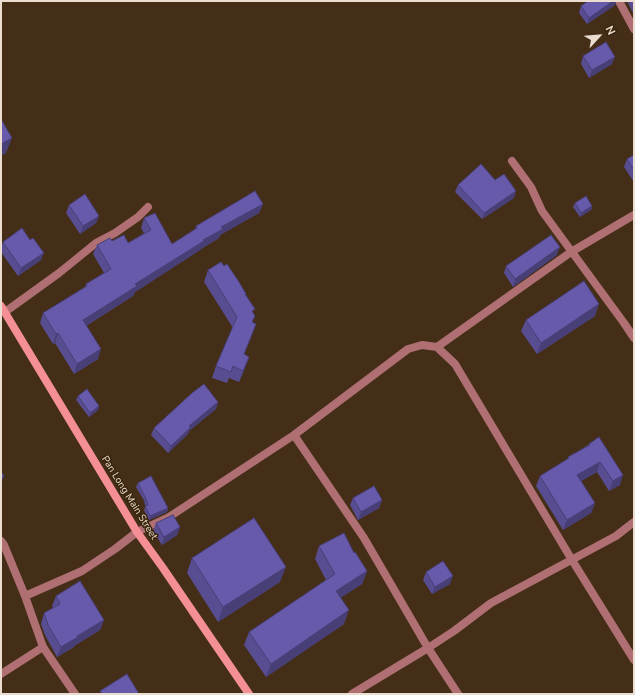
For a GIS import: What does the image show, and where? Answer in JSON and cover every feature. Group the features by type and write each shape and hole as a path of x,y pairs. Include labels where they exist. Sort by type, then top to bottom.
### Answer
{"street":[{"path":"619,1 634,29"},
{"path":"512,161 531,187 542,211 634,338"},
{"path":"3,309 59,273 96,243 115,233 138,217 148,207"},
{"path":"437,347 571,252 634,215"},
{"name":"Pan Long Main Street","path":"3,309 137,532 249,694"},
{"path":"25,596 82,571 137,532 169,517 294,435 408,349 422,345 437,347 455,364 572,560 634,660"},
{"path":"294,435 364,538 428,648 458,694"},
{"path":"352,694 454,632 491,603 616,536 634,522"},
{"path":"1,542 25,596 43,647 75,694"},
{"path":"1,674 43,647"}],"building":[{"path":"588,1 613,1 589,18 581,6"},
{"path":"606,42 615,57 592,70 583,56"},
{"path":"1,119 12,138 1,144"},
{"path":"634,155 634,170 627,159"},
{"path":"481,164 495,180 504,174 516,191 484,213 458,185"},
{"path":"255,191 263,204 221,227 223,229 203,240 204,241 135,284 137,286 83,320 101,349 77,364 58,333 56,334 43,313 87,286 86,284 111,269 97,245 110,238 112,241 124,235 128,243 151,230 144,218 155,213 172,244 197,228 196,226"},
{"path":"85,194 99,216 83,226 69,205"},
{"path":"586,196 592,206 581,213 575,203"},
{"path":"22,228 30,240 33,238 44,253 21,268 3,242"},
{"path":"551,235 560,247 515,279 506,266"},
{"path":"221,262 224,266 227,264 255,309 252,311 255,316 252,322 256,324 244,354 249,357 243,371 233,366 231,372 216,366 237,317 208,270"},
{"path":"584,281 599,304 541,343 526,320"},
{"path":"204,384 218,402 189,426 191,427 171,446 154,428"},
{"path":"87,389 99,406 90,413 78,396"},
{"path":"599,437 623,475 613,481 600,462 577,475 595,503 567,520 540,476 569,458 568,457 590,445 589,444"},
{"path":"151,476 168,508 150,516 145,506 148,505 146,499 138,483"},
{"path":"374,486 382,500 361,512 353,498"},
{"path":"173,515 180,527 164,537 156,523"},
{"path":"254,518 286,567 223,607 192,558"},
{"path":"344,533 354,553 355,552 367,571 336,591 349,610 271,664 249,632 335,574 319,546"},
{"path":"443,561 453,576 435,587 426,572"},
{"path":"80,581 104,620 61,647 48,625 44,613 60,604 56,596"},
{"path":"127,674 139,694 102,694 100,691"}]}
